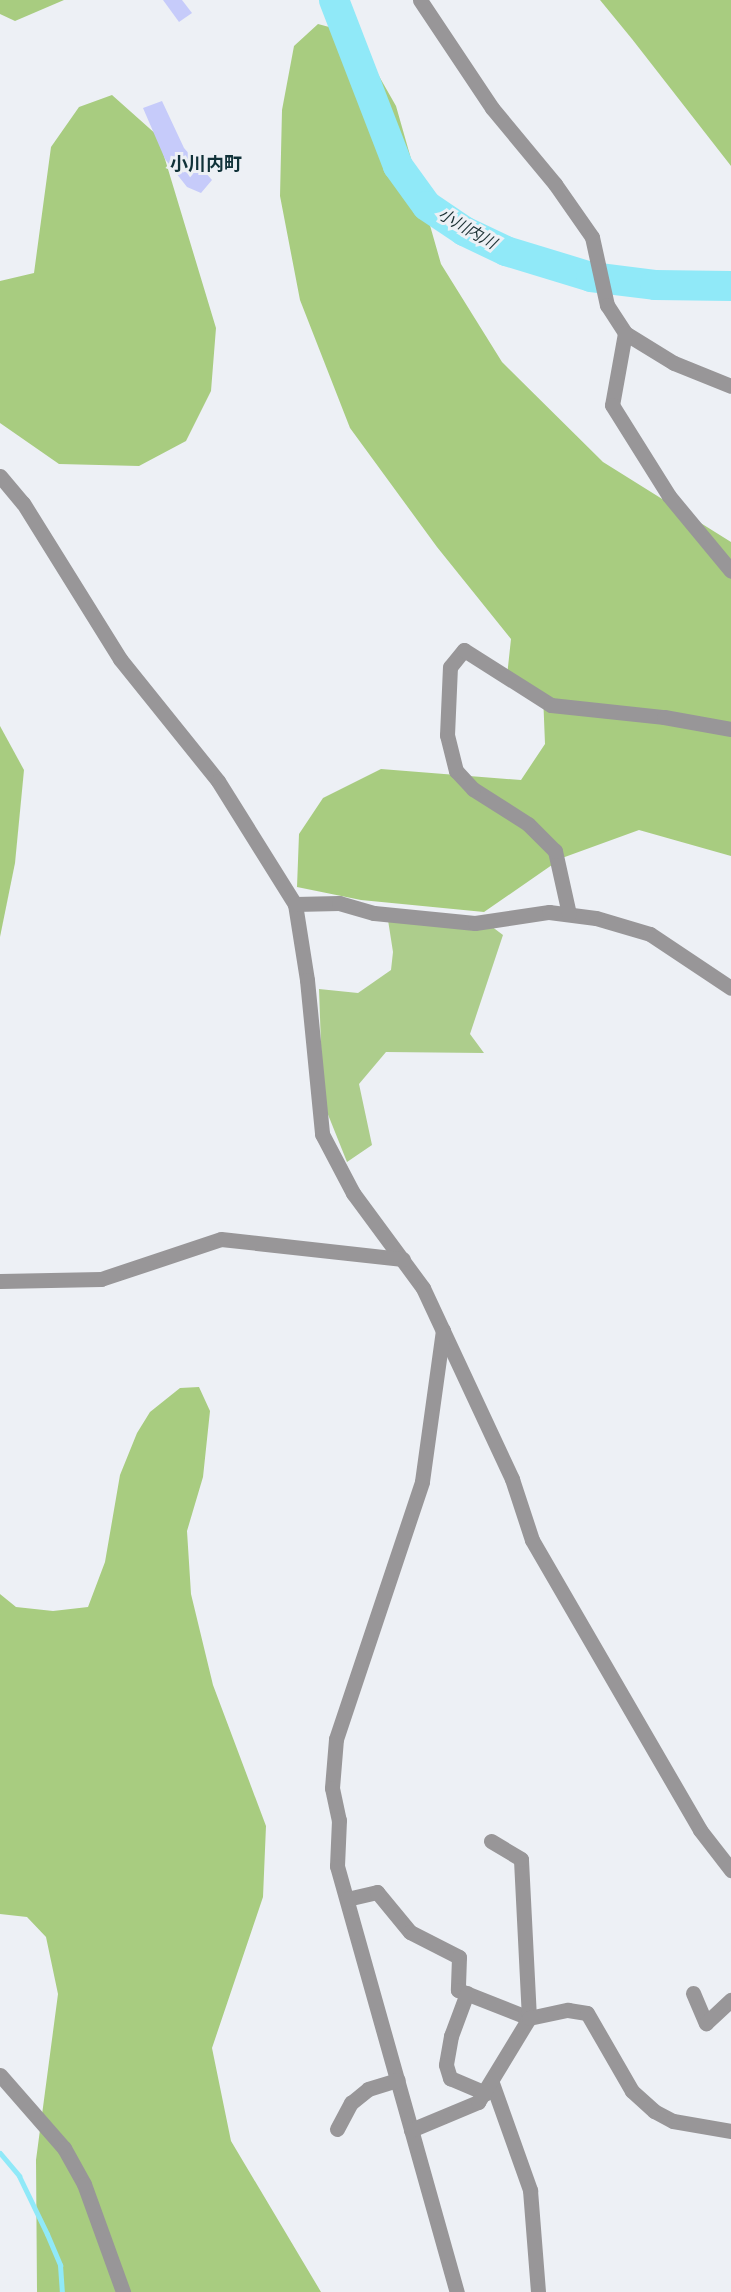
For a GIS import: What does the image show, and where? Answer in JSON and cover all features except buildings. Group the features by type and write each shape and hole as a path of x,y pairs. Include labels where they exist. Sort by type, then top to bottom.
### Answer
{"street":[{"path":"420,0 492,108 555,184 592,237 607,305 625,333 674,363 731,386"},
{"path":"625,333 612,405 669,496 731,571"},
{"path":"0,476 23,502 120,658 218,781 295,904 307,980 322,1134 353,1193 404,1259 423,1288 512,1479 532,1540 700,1830 731,1869"},
{"path":"569,914 555,851 528,824 473,789 456,771 447,735 450,667 464,650 551,705 664,717 731,729"},
{"path":"295,904 339,903 374,913 475,922 549,912 569,914 650,934 731,988"},
{"path":"0,1281 101,1279 221,1239 404,1259"},
{"path":"443,1330 422,1482 336,1739 332,1788 339,1820 338,1866 457,2292"},
{"path":"411,2130 478,2102 489,2088 530,2018 521,1859 491,1841"},
{"path":"347,1899 377,1892 410,1932 459,1957 458,1990 530,2018 568,2010 587,2013 633,2091 654,2111 673,2121 731,2130"},
{"path":"467,1993 451,2036 446,2065 450,2078 489,2088"},
{"path":"693,1993 706,2023 731,2000"},
{"path":"0,2074 64,2148 84,2184 123,2292"},
{"path":"337,2129 351,2103 368,2089 398,2080"},
{"path":"489,2088 530,2190 538,2292"}],"green space":[{"path":"0,0 64,0 15,21 0,14"},
{"path":"600,0 731,0 731,166 632,39"},
{"path":"318,24 344,31 367,55 396,106 441,264 502,362 603,462 731,542 731,856 639,830 562,858 484,912 361,900 297,887 299,834 323,798 381,769 521,780 545,744 543,694 507,676 511,639 437,547 350,428 300,300 280,196 282,110 294,46"},
{"path":"112,95 158,136 216,328 211,391 186,441 139,466 59,464 0,423 0,281 34,273 51,147 79,107"},
{"path":"0,726 24,770 15,863 0,937"},
{"path":"388,920 440,927 491,926 503,935 470,1034 484,1053 386,1052 359,1084 372,1145 347,1162 323,1102 319,989 358,993 391,970 393,952"},
{"path":"199,1387 210,1411 203,1477 187,1531 191,1594 213,1685 266,1826 263,1897 212,2048 231,2141 321,2292 37,2292 36,2160 58,1994 46,1937 27,1917 0,1914 0,1594 16,1607 53,1611 88,1607 105,1562 120,1475 137,1433 150,1412 180,1388"}],"waterway":[{"name":"小川内川","path":"334,0 398,166 427,206 464,231 506,251 591,277 655,285 731,286"},
{"path":"0,2153 19,2176 47,2234 60,2265 62,2292"}],"district":[{"name":"小川内町","path":"206,164"}]}
